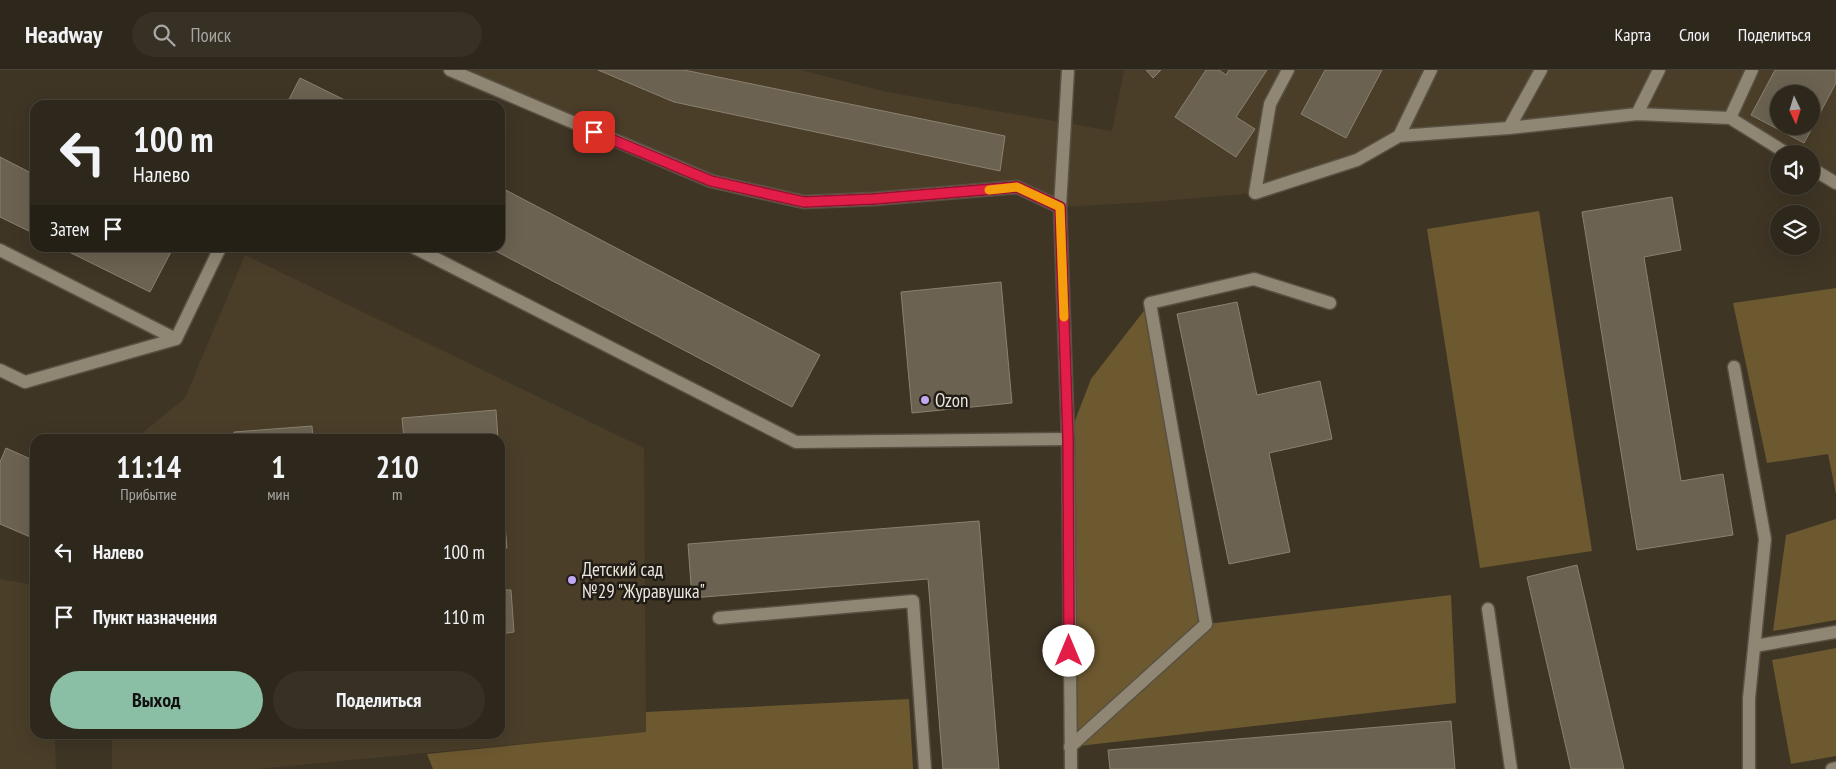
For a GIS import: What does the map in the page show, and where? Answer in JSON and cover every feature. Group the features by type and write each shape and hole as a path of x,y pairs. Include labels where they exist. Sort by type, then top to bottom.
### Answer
{"street":[{"path":"450,70 711,181 804,202 874,199 1017,187 1060,207"},
{"path":"1068,70 1060,207 1068,439 1071,769"},
{"path":"1288,70 1270,104 1255,193 1357,160 1399,136 1509,128 1636,114 1730,118 1774,145"},
{"path":"1399,136 1431,70"},
{"path":"1509,128 1542,70"},
{"path":"1636,114 1659,70"},
{"path":"1730,118 1752,70"},
{"path":"1820,174 1836,184"},
{"path":"0,250 176,338"},
{"path":"0,370 25,382 176,338 218,252"},
{"path":"423,252 796,442 1068,439"},
{"path":"1070,747 1206,624 1150,303 1254,278 1330,302"},
{"path":"1734,367 1765,538 1750,698 1749,769"},
{"path":"719,618 912,601 925,769"},
{"path":"1488,609 1511,769"},
{"path":"1755,646 1836,632"}],"shaded area":[{"path":"450,70 801,70 887,92 1112,131 1124,70 1325,70 1301,114 1382,70 1775,70 1751,115 1770,125 1770,135 1789,135 1804,143 1808,135 1820,135 1820,113 1836,83 1836,183 1820,173 1820,145 1774,145 1730,118 1637,114 1399,136 1357,160 1255,193 1151,202 1060,207 1017,187 804,202 711,181"},
{"path":"1539,211 1592,551 1480,568 1427,229"},
{"name":"Детский сад №29 \"Журавушка\"","path":"245,255 644,448 646,732 257,769 112,769 112,739 505,739 505,434 141,434 185,398"},
{"path":"1836,288 1836,494 1828,454 1767,463 1733,303"},
{"path":"1150,303 1206,624 1451,595 1456,703 1070,747 1068,439 1091,379"},
{"path":"1836,519 1836,620 1773,631 1786,535"},
{"path":"0,579 30,584 30,739 55,739 56,769 0,769"},
{"path":"1836,648 1836,756 1791,764 1772,660"},
{"path":"909,699 913,769 433,769 427,754 646,732 646,712"}],"building":[{"path":"598,70 684,70 1005,136 1000,171 674,102"},
{"path":"1146,70 1161,70 1153,78"},
{"path":"1206,70 1219,70 1226,75 1229,70 1267,70 1236,117 1255,129 1236,157 1175,117"},
{"path":"1325,70 1382,70 1346,138 1301,114"},
{"path":"1775,70 1836,70 1836,83 1820,113 1820,85 1770,85 1770,125 1751,115"},
{"path":"300,78 345,100 289,100"},
{"path":"1789,135 1808,135 1804,143"},
{"path":"0,157 30,172 30,232 0,217"},
{"path":"505,190 820,355 792,407 498,252 505,252"},
{"path":"1672,197 1681,250 1644,257 1681,481 1723,474 1733,535 1637,550 1582,212"},
{"path":"69,252 171,252 150,292"},
{"path":"1001,282 1012,403 912,413 901,292"},
{"path":"1237,302 1257,395 1320,381 1332,439 1269,453 1290,552 1229,564 1177,314"},
{"path":"496,410 498,434 404,434 402,418"},
{"path":"312,426 313,434 234,434 234,432"},
{"path":"6,448 30,459 30,537 0,524 0,462"},
{"path":"979,521 999,769 943,769 928,579 692,598 688,544"},
{"path":"505,525 507,548 505,548"},
{"path":"1577,565 1624,769 1571,769 1527,577"},
{"path":"505,590 511,590 514,632 505,633"},
{"path":"1451,721 1455,769 1110,769 1108,750"}],"slow traffic":[{"path":"989,190 1017,187 1060,207 1064,317"}],"place":[{"name":"Ozon","path":"925,400"},
{"name":"Детский сад №29 \"Журавушка\"","path":"572,580"}],"route":[{"path":"594,132 711,181 804,202 874,199 1017,187 1060,207 1068,439 1069,651"}]}
